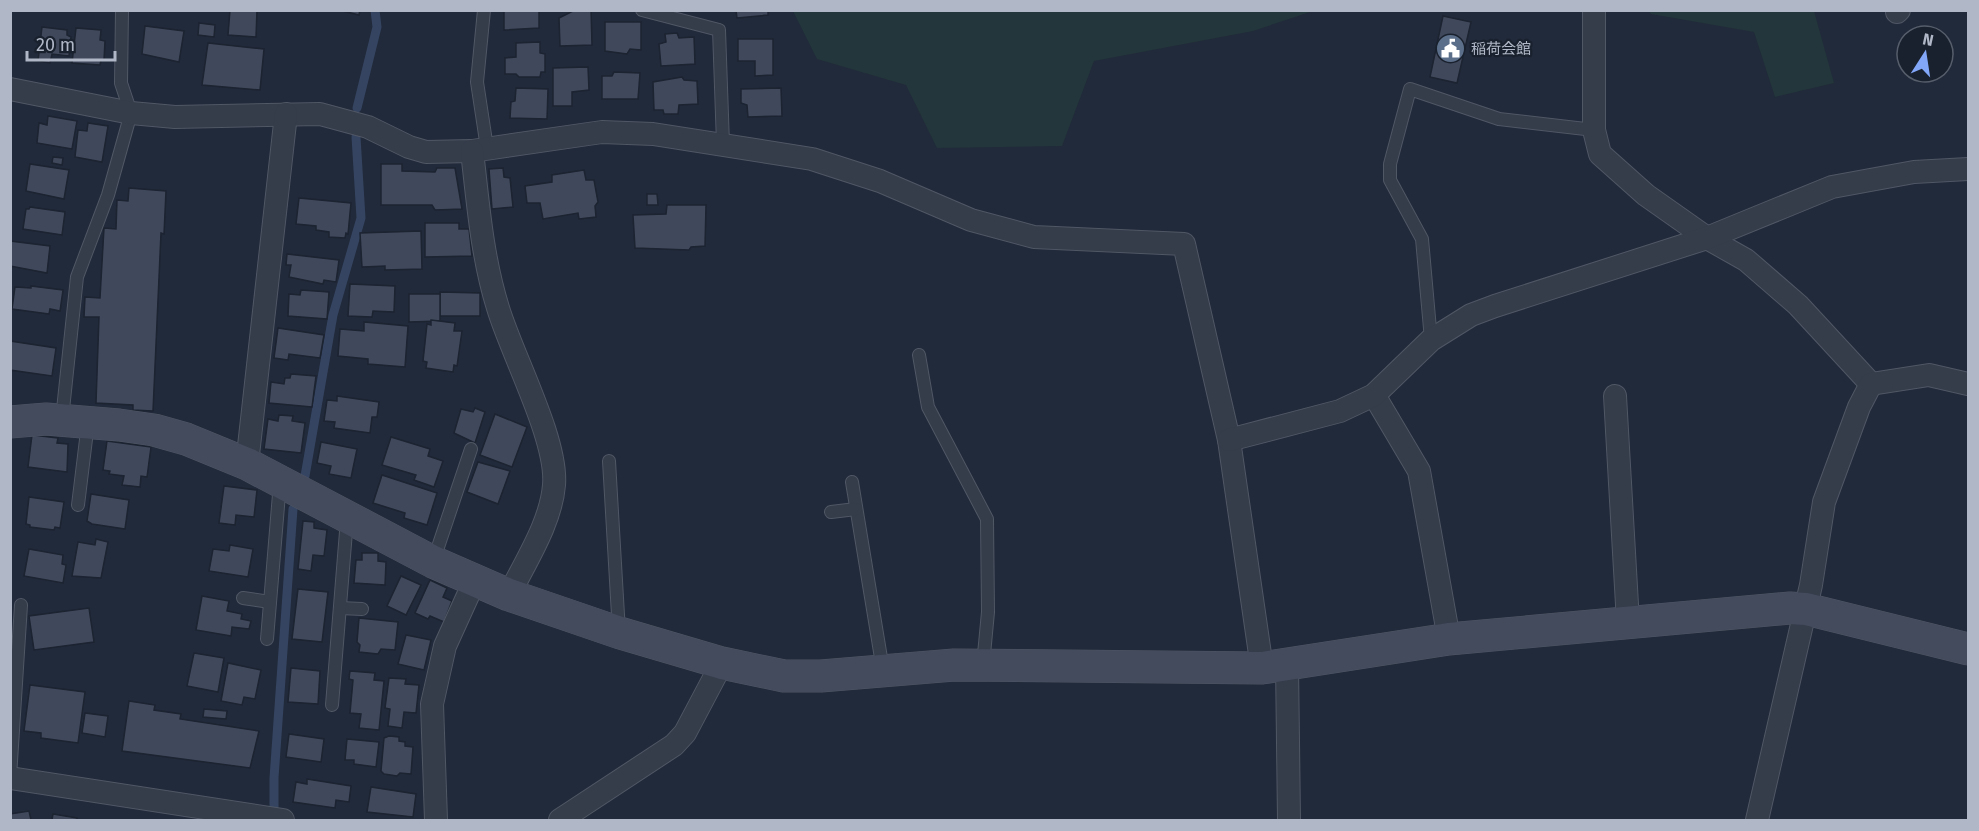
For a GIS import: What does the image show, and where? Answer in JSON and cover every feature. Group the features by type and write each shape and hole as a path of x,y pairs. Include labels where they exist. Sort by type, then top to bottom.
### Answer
{"street":[{"path":"1594,10 1594,130 1600,154 1646,195 1707,237 1746,260 1798,305 1871,384"},
{"path":"10,88 131,113 175,117 286,114 342,118 426,152 480,149 602,132 653,134 812,159 847,169 1001,230 1064,240 1184,244 1229,440 1274,666 1289,820"},
{"path":"247,464 286,114"},
{"path":"480,149 480,224 492,288 506,333 545,435 553,466 554,484 551,502 509,595"},
{"path":"1229,440 1340,411 1374,395 1431,340 1471,315 1487,309 1707,237 1832,187 1914,171 1968,169"},
{"path":"1871,384 1929,375 1968,384"},
{"path":"1757,820 1806,609 1824,502 1859,407 1871,384"},
{"path":"1374,395 1419,471 1449,639"},
{"path":"1615,396 1628,622"},
{"path":"10,422 75,421 170,434 247,464 433,562 509,595 620,633 722,663 772,674 798,677 983,665 1274,666 1449,639 1790,608 1806,609 1968,649"},
{"path":"436,820 430,723 432,704 442,656 475,580"},
{"path":"560,820 674,745 685,733 722,663"},
{"path":"10,777 202,815 283,820"}],"lane":[{"path":"78,505 75,421 77,277 108,195 131,113 121,82 122,10"},
{"path":"480,149 477,82 484,10"},
{"path":"642,10 718,30 723,144"},
{"path":"1431,340 1422,239 1390,180 1390,164 1410,89 1499,119 1594,130"},
{"path":"920,355 928,406 987,519 988,612 983,665"},
{"path":"433,562 471,449"},
{"path":"609,461 620,633"},
{"path":"267,639 280,482"},
{"path":"852,482 883,670"},
{"path":"831,512 856,509"},
{"path":"332,705 347,518"},
{"path":"243,598 270,602"},
{"path":"10,777 21,605"},
{"path":"340,608 362,609"}],"green space":[{"path":"793,11 1313,11 1253,31 1094,61 1062,146 937,148 906,85 817,59"},
{"path":"1649,11 1814,11 1834,83 1775,97 1754,32 1651,14"}],"building":[{"path":"230,10 257,10 256,37 228,35"},
{"path":"339,10 360,10 359,15"},
{"path":"504,10 539,10 539,28 504,30"},
{"path":"575,10 591,10 592,45 560,46 559,18"},
{"path":"736,10 768,10 768,15 737,18"},
{"name":"稲荷会館","path":"1443,16 1471,22 1457,83 1430,77"},
{"path":"605,22 641,22 641,50 630,49 627,54 605,51"},
{"path":"199,23 215,25 214,37 198,35"},
{"path":"145,26 184,31 179,62 142,54"},
{"path":"42,27 67,30 67,35 71,37 69,56 52,54 50,63 38,61"},
{"path":"76,28 101,30 100,40 105,41 104,60 101,60 100,65 72,63"},
{"path":"677,33 679,38 694,37 695,64 661,66 659,44 666,42 665,34"},
{"path":"738,39 773,39 773,75 755,76 755,61 738,61"},
{"path":"540,42 540,53 545,54 545,72 541,72 540,77 505,74 505,58 516,57 516,43"},
{"path":"208,43 264,49 260,90 202,85"},
{"path":"588,67 589,90 572,92 572,106 553,106 553,68"},
{"path":"614,72 640,73 638,99 602,99 602,76 612,76"},
{"path":"682,77 684,80 697,81 698,104 679,105 678,114 664,114 663,110 654,110 653,82"},
{"path":"516,88 548,89 547,119 510,118 511,102 515,101"},
{"path":"781,88 782,116 748,117 747,105 741,103 741,89"},
{"path":"48,116 77,121 72,149 37,143 39,123 47,125"},
{"path":"88,123 108,126 102,162 75,157 78,130 87,131"},
{"path":"53,157 63,158 62,165 52,163"},
{"path":"30,164 69,170 64,199 26,191"},
{"path":"381,164 402,164 402,171 435,172 437,168 455,168 462,209 435,210 432,205 381,205"},
{"path":"503,168 504,177 510,178 513,207 492,209 489,169"},
{"path":"584,170 586,180 594,180 598,202 595,206 596,217 579,219 578,213 543,219 540,203 527,203 525,186 552,182 552,175"},
{"path":"129,188 166,191 164,234 161,233 153,411 133,410 133,405 96,403 99,317 84,317 85,297 100,298 104,228 116,229 117,200 128,201"},
{"path":"647,194 657,194 658,205 647,205"},
{"path":"299,198 351,203 348,234 346,233 345,238 329,237 329,232 316,230 316,226 296,224"},
{"path":"667,205 706,205 705,246 691,247 689,250 635,248 633,215 666,214"},
{"path":"30,207 65,212 62,235 23,229 26,209"},
{"path":"425,223 459,223 459,229 469,229 472,256 425,257"},
{"path":"421,231 422,269 385,270 385,266 362,267 360,233"},
{"path":"10,241 50,246 47,273 10,266"},
{"path":"287,254 339,260 336,282 324,280 323,284 289,277 291,265 286,265"},
{"path":"350,284 395,286 394,312 373,311 372,317 348,316"},
{"path":"31,286 63,290 60,311 50,309 49,314 12,309 15,287 31,288"},
{"path":"301,290 329,292 327,319 288,316 289,294 300,295"},
{"path":"440,292 480,293 480,316 440,316"},
{"path":"409,294 440,294 440,321 409,322"},
{"path":"431,320 455,323 454,331 462,331 457,366 454,365 453,372 426,368 427,362 423,361 427,324 431,325"},
{"path":"364,322 408,326 405,367 368,364 368,359 338,356 340,329 364,331"},
{"path":"278,328 324,335 320,358 289,354 288,360 274,358"},
{"path":"10,341 56,348 52,376 10,370"},
{"path":"291,374 316,376 312,407 269,403 271,382 284,384 285,378 290,378"},
{"path":"337,396 379,402 377,417 372,417 370,433 334,428 335,422 324,421 327,400 337,401"},
{"path":"475,408 485,412 475,443 454,433 461,409 473,412"},
{"path":"495,414 527,427 512,467 480,455"},
{"path":"279,415 293,416 292,421 305,423 301,453 264,449 268,419 278,421"},
{"path":"32,435 58,438 57,443 68,444 67,472 28,467"},
{"path":"391,437 430,449 428,456 443,461 434,487 414,480 416,475 382,465"},
{"path":"107,441 151,447 147,477 141,476 140,487 122,485 124,476 109,474 110,471 103,470"},
{"path":"321,442 357,449 351,478 329,474 331,466 317,463"},
{"path":"478,462 510,471 498,504 467,492"},
{"path":"382,475 437,493 427,525 404,518 405,513 373,503"},
{"path":"224,486 257,490 254,517 236,515 235,525 219,523"},
{"path":"91,494 129,500 125,529 92,524 87,521"},
{"path":"29,497 64,502 60,528 55,527 54,530 30,527 26,524"},
{"path":"303,521 314,522 314,528 327,530 324,556 313,555 311,571 298,569"},
{"path":"96,539 108,542 101,578 72,576 78,542 95,545"},
{"path":"230,545 253,549 248,577 209,571 213,549 229,551"},
{"path":"29,549 63,555 62,564 66,565 63,583 24,576"},
{"path":"362,553 378,553 378,561 386,562 385,585 354,583 356,560 362,560"},
{"path":"401,576 421,585 406,615 387,606"},
{"path":"430,580 447,588 443,597 452,601 444,622 430,616 428,619 415,613"},
{"path":"298,589 328,592 322,642 292,639"},
{"path":"202,596 229,601 227,611 242,614 241,619 251,621 249,629 232,627 231,636 196,630"},
{"path":"89,608 94,642 34,650 29,616"},
{"path":"359,618 398,622 395,650 381,649 378,654 359,652 360,645 357,642"},
{"path":"406,635 431,640 424,670 398,664"},
{"path":"194,653 224,658 218,692 187,686"},
{"path":"228,663 261,670 255,699 244,697 242,705 221,701"},
{"path":"291,668 320,671 318,704 288,702"},
{"path":"350,671 375,673 374,680 384,681 379,730 359,728 361,714 350,713 353,680 349,679"},
{"path":"389,678 406,679 405,684 419,685 416,713 404,712 402,728 388,726 390,709 385,708"},
{"path":"30,685 85,692 78,743 41,738 41,733 24,731"},
{"path":"129,701 155,705 154,710 181,714 180,719 259,731 250,768 122,751"},
{"path":"204,709 227,711 226,719 203,717"},
{"path":"85,713 108,716 105,737 82,733"},
{"path":"289,734 324,739 321,762 286,757"},
{"path":"399,737 399,741 405,742 405,746 413,747 411,774 400,773 397,776 384,774 381,771 384,738"},
{"path":"347,739 379,742 376,767 354,764 354,760 345,760"},
{"path":"307,779 351,786 349,802 336,800 335,808 293,802 296,782 307,784"},
{"path":"371,787 416,794 413,817 367,812"},
{"path":"29,811 31,820 10,820 10,814"},
{"path":"53,814 77,818 77,820 52,820"}],"waterway":[{"path":"357,108 377,27 375,10"},
{"path":"305,476 333,315 361,218 356,137"},
{"path":"274,807 274,778 293,509"}],"place":[{"name":"稲荷会館","path":"1450,49"}]}
